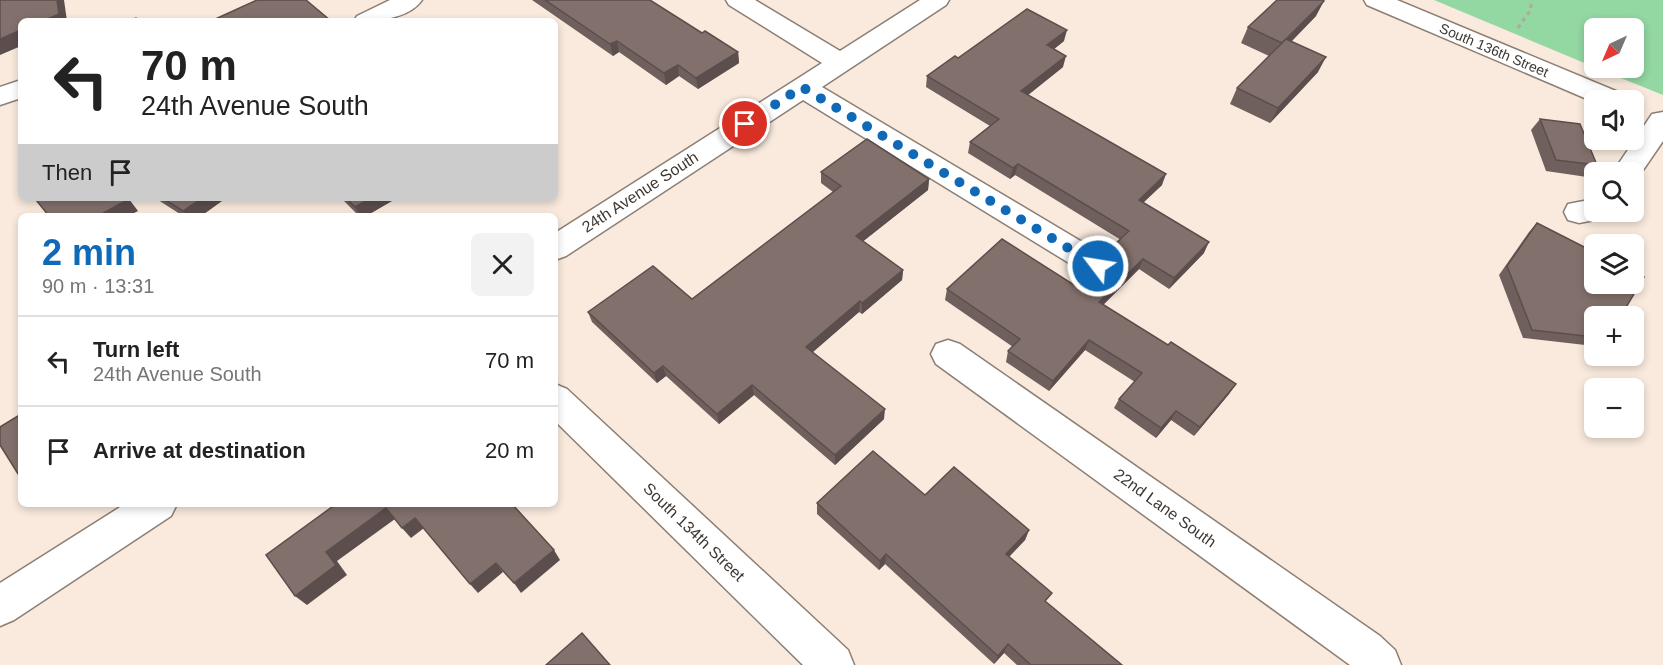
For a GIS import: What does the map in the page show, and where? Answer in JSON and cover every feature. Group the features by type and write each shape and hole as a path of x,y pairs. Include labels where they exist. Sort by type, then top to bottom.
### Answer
{"street":[{"path":"372,18 410,0"},
{"path":"738,0 839,62"},
{"name":"24th Avenue South","path":"558,246 937,0"},
{"name":"South 136th Street","path":"1376,0 1589,90"},
{"path":"802,87 1098,266"},
{"path":"0,96 18,89"},
{"path":"1634,162 1662,122 1644,114"},
{"name":"22nd Lane South","path":"948,354 1380,665"},
{"name":"South 134th Street","path":"558,402 833,665"},
{"path":"0,606 153,507"}],"green space":[{"path":"1434,0 1663,0 1663,95 1621,78 1644,78 1644,18 1584,18 1584,63"}],"building":[{"path":"0,0 57,0 59,14 50,18 18,18 18,31 0,39"},
{"path":"257,0 306,0 327,18 218,18"},
{"path":"545,0 650,0 702,33 705,31 738,52 696,78 678,65 664,73 617,41 610,44"},
{"path":"1277,0 1324,1 1282,43 1248,27"},
{"path":"1027,9 1067,30 1047,45 1066,56 1021,91 1166,174 1139,200 1209,242 1174,278 1143,259 1099,302 1168,345 1171,342 1236,384 1200,427 1176,411 1161,428 1119,399 1142,373 1089,340 1053,381 1008,351 1020,339 947,289 1002,239 1074,285 1093,266 1103,269 1115,264 1120,254 1114,245 1129,231 1018,164 1013,168 970,142 999,119 927,76 955,56 958,58"},
{"path":"1286,39 1326,57 1278,108 1237,88"},
{"path":"1540,119 1580,124 1584,134 1584,150 1591,150 1596,162 1584,163 1556,160"},
{"path":"867,139 929,179 856,236 903,270 862,303 860,301 806,347 885,409 835,455 752,385 717,414 663,366 654,373 588,312 653,266 692,299 841,186 821,172"},
{"path":"37,201 125,201 103,213 47,213"},
{"path":"167,201 198,201 183,211"},
{"path":"349,201 366,201 355,207"},
{"path":"1537,223 1584,247 1584,294 1634,294 1627,306 1584,306 1584,336 1532,330 1507,266"},
{"path":"18,416 18,474 0,445 0,427"},
{"path":"873,451 925,495 954,467 1029,530 1006,554 1052,593 1045,601 1122,665 1031,665 1008,644 998,656 886,554 880,561 817,503"},
{"path":"332,507 515,507 554,550 514,583 496,563 470,584 415,518 402,528 386,508 326,552 336,565 295,596 266,555"},
{"path":"582,633 610,665 546,665"}],"route":[{"path":"745,124 802,87 1098,266"}]}
